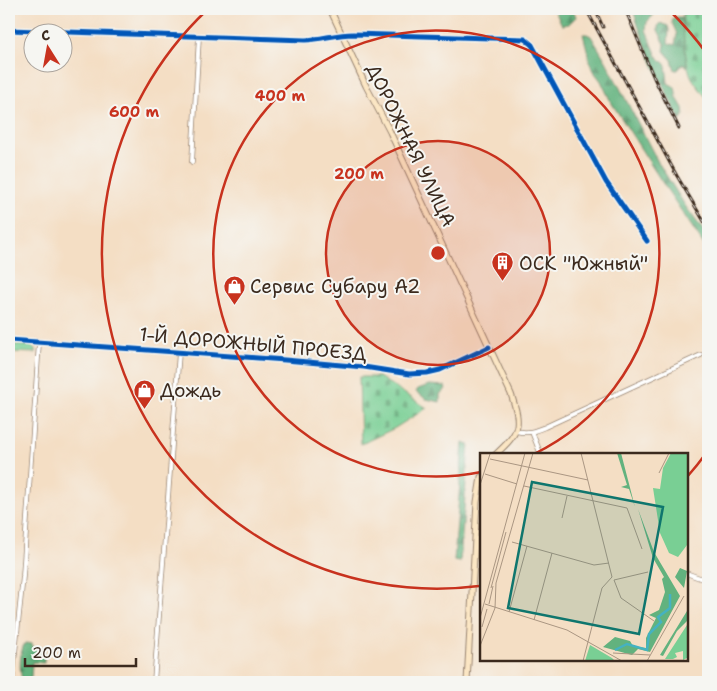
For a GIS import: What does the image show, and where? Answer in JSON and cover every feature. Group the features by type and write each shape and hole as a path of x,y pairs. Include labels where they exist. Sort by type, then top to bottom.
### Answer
{"main road":[{"name":"ДОРОЖНАЯ УЛИЦА","path":"330,9 390,132 489,347 516,409 518,418 516,430"},
{"path":"497,453 509,441 516,430"},
{"path":"467,682 476,502 480,482"}],"street":[{"path":"9,30 305,40 329,38 341,34 525,39 532,45 606,182 647,241"},
{"path":"192,162 199,36"},
{"name":"1-Й ДОРОЖНЫЙ ПРОЕЗД","path":"9,340 354,366 416,374 440,370 489,347"},
{"path":"12,682 23,576 39,343"},
{"path":"154,682 178,352"},
{"path":"516,430 524,433 532,432 701,355"},
{"path":"532,432 540,453"},
{"path":"687,573 708,582"}],"green space":[{"path":"554,9 573,9 576,17 569,24 562,25"},
{"path":"647,9 656,9 656,13 647,22 646,30 657,56 666,65 668,83 675,87 677,98 683,108 684,115 680,120 655,68 634,13"},
{"path":"683,9 708,9 708,100 692,78 690,72 684,44"},
{"path":"682,17 687,67 683,64 678,70 675,70 672,60 664,51 665,44 658,30 658,26 661,23 668,26 668,43 675,45 677,34 672,23 673,18"},
{"path":"583,34 591,36 606,61 658,162 686,207 708,237 708,251 611,102 601,81 592,69"},
{"path":"9,344 31,346 35,349 35,353 9,352"},
{"path":"359,377 379,377 427,408 395,428 361,444"},
{"path":"429,385 445,386 446,389 440,394 440,402 426,399 416,392 418,389"},
{"path":"463,442 469,444 460,562 454,561"},
{"path":"25,643 32,644 33,647 44,648 44,663 32,662 31,678 23,682 20,662"}],"railway":[{"path":"586,9 677,176 708,228"},
{"path":"595,9 603,27"},
{"path":"625,9 654,78 679,128"}],"cycle path":[{"path":"9,30 305,40 353,34 525,39 532,45 606,182 647,241"},
{"path":"9,340 285,360 364,367 409,374 440,370 489,347"}],"place":[{"name":"ОСК \"Южный\"","path":"503,282"},
{"name":"Сервис Субару А2","path":"234,305"},
{"name":"Дождь","path":"144,409"}]}
